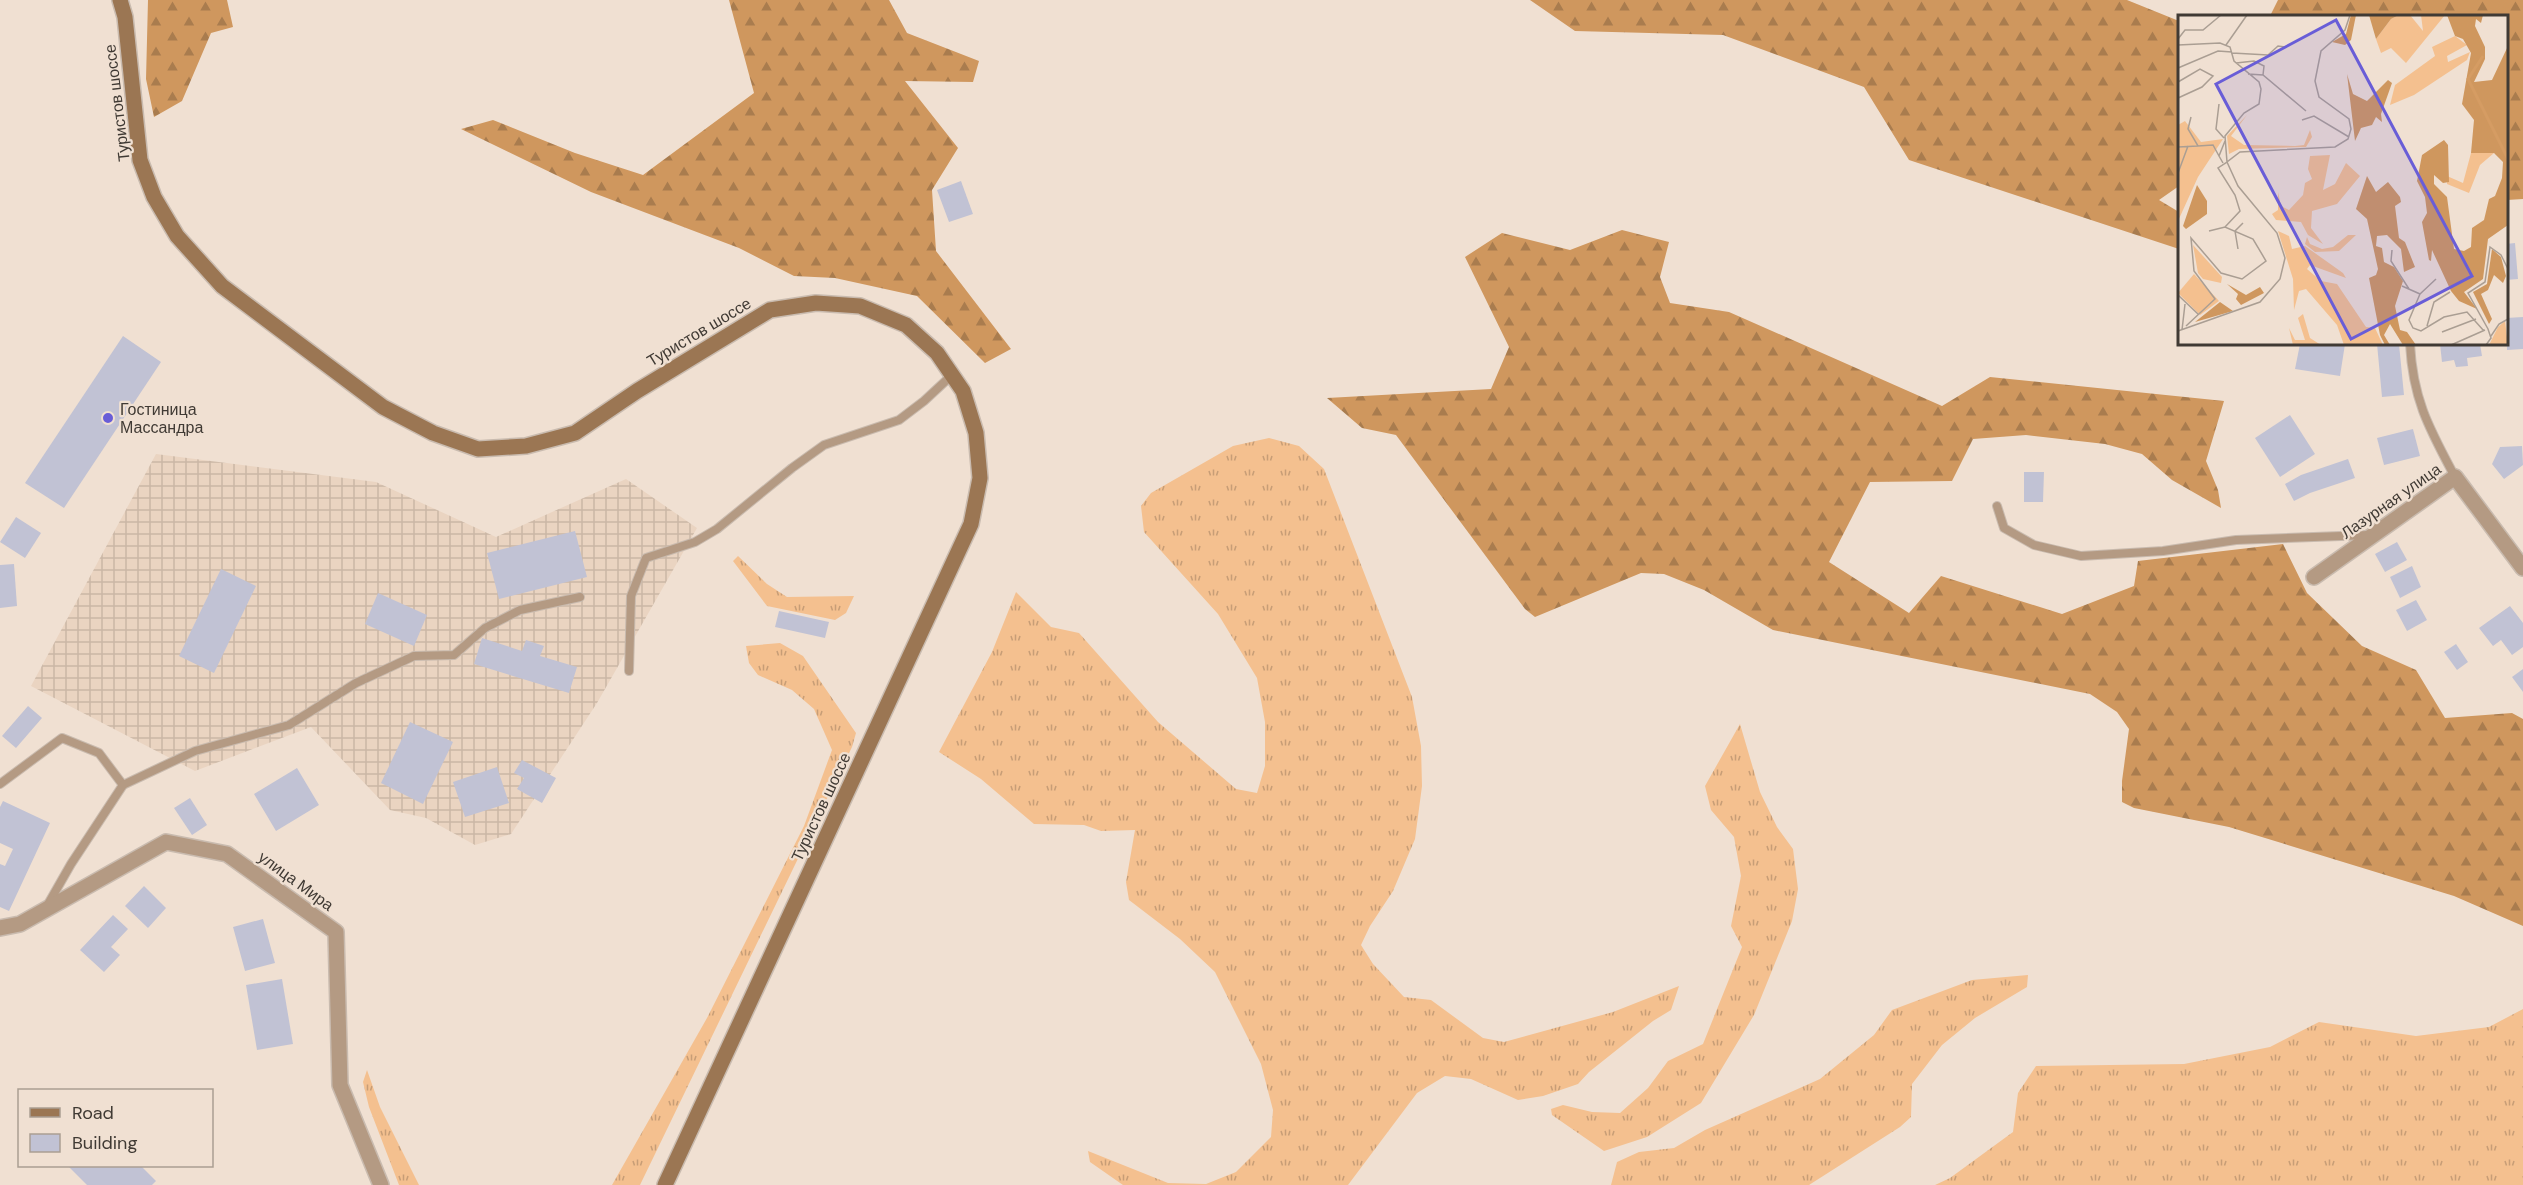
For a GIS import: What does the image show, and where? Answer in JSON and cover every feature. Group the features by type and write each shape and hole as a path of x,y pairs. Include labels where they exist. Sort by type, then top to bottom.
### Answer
{"main road":[{"name":"Туристов шоссе","path":"120,0 125,17 141,160 154,197 177,237 222,286 383,407 433,433 478,449 526,446 575,433 637,391 770,310 816,303 860,306 906,326 937,353 963,391 976,432 980,478 971,525 665,1185"}],"street":[{"name":"Лазурная улица","path":"2314,578 2455,477 2523,567"},
{"name":"улица Мира","path":"0,928 20,924 166,842 227,854 336,932 340,1085 381,1185"}],"lane":[{"path":"2410,345 2412,374 2423,415 2455,477"},
{"path":"629,671 631,596 646,558 694,542 717,529 824,445 899,420 952,375"},
{"path":"1997,506 2004,528 2034,545 2081,556 2163,551 2236,540 2374,535"},
{"path":"45,910 71,864 123,785 195,751 289,724 356,684 414,656 454,655 485,628 520,610 580,597"},
{"path":"0,784 62,738 99,753 123,785"}],"shaded area":[{"path":"156,454 376,482 496,537 626,479 697,528 597,703 511,834 475,845 426,818 390,810 311,727 195,771 31,686"}],"green space":[{"path":"148,0 227,0 233,27 211,33 182,101 154,117 146,79"},
{"path":"729,0 889,0 907,33 979,61 973,82 905,81 958,148 932,190 936,251 1011,349 985,363 917,296 835,278 794,276 739,248 591,192 461,129 493,120 575,153 643,175 754,93"},
{"path":"1530,0 2127,0 2178,21 2178,187 2159,200 2178,211 2178,249 1909,160 1864,87 1723,35 1575,31"},
{"path":"2278,0 2523,0 2523,199 2508,200 2508,15 2270,15"},
{"path":"1622,230 1669,242 1660,277 1670,303 1729,312 1942,406 1990,377 2224,401 2206,461 2218,490 2221,508 2172,480 2142,454 2105,444 2026,435 1973,439 1952,481 1870,482 1829,562 1909,613 1941,576 2062,614 2134,586 2138,561 2283,544 2307,593 2362,646 2416,670 2445,718 2512,713 2523,719 2523,926 2454,896 2229,827 2134,808 2122,802 2122,781 2129,729 2117,712 2090,694 1773,630 1704,590 1664,574 1641,573 1535,617 1525,609 1396,435 1362,428 1327,398 1491,389 1509,347 1465,257 1502,233 1570,250"},
{"path":"1269,438 1299,446 1324,469 1412,697 1421,746 1422,786 1415,839 1393,891 1370,926 1361,945 1373,964 1404,997 1431,1000 1483,1038 1504,1042 1613,1012 1679,986 1671,1010 1653,1021 1589,1072 1578,1084 1543,1096 1518,1100 1471,1079 1445,1076 1417,1093 1348,1185 1123,1185 1090,1162 1088,1151 1168,1183 1206,1184 1236,1172 1271,1137 1273,1110 1261,1064 1215,972 1180,939 1129,900 1126,882 1135,830 1101,831 1084,825 1034,824 981,779 939,752 992,652 1016,592 1051,627 1079,633 1158,722 1236,789 1257,793 1265,766 1265,722 1257,678 1218,614 1144,532 1141,506 1151,493 1233,446"},
{"path":"738,556 767,584 787,597 854,596 846,613 835,620 767,606 733,561"},
{"path":"780,643 803,656 856,733 852,747 640,1185 612,1185 707,1018 804,826 832,750 814,709 792,690 758,675 749,663 746,646"},
{"path":"1740,724 1760,792 1777,827 1793,849 1798,889 1792,921 1754,1015 1701,1103 1647,1137 1604,1151 1552,1115 1551,1109 1563,1105 1592,1112 1620,1113 1648,1088 1668,1061 1703,1044 1742,947 1731,926 1741,876 1734,837 1711,810 1705,786"},
{"path":"2028,975 2027,987 1975,1018 1942,1045 1912,1084 1911,1117 1900,1127 1809,1185 1611,1185 1617,1162 1639,1152 1674,1148 1705,1130 1820,1079 1874,1035 1892,1010 1972,980"},
{"path":"2523,1009 2523,1185 1935,1185 1950,1178 2013,1132 2018,1093 2036,1066 2184,1064 2270,1047 2319,1022 2416,1036 2489,1027"},
{"path":"367,1070 380,1107 419,1185 399,1185 369,1107 363,1082"}],"building":[{"path":"961,181 973,214 949,222 937,190"},
{"path":"2515,243 2518,279 2508,280 2508,244"},
{"path":"2523,317 2523,349 2507,350 2508,318"},
{"path":"123,336 161,362 64,508 25,483"},
{"path":"2300,345 2345,345 2340,376 2295,369"},
{"path":"2377,345 2399,345 2404,395 2382,397"},
{"path":"2440,345 2480,345 2482,356 2467,358 2468,366 2456,367 2454,360 2442,362"},
{"path":"2290,415 2315,454 2280,477 2255,438"},
{"path":"2413,429 2420,456 2384,465 2377,438"},
{"path":"2522,446 2523,465 2504,479 2492,464 2500,447"},
{"path":"2348,459 2355,478 2310,493 2294,501 2285,484 2301,475"},
{"path":"2024,472 2044,472 2043,502 2024,502"},
{"path":"16,517 41,533 25,558 0,542"},
{"path":"575,531 587,577 499,599 487,553"},
{"path":"2397,542 2407,560 2385,572 2375,554"},
{"path":"14,564 17,606 0,608 0,565"},
{"path":"2412,566 2421,587 2400,598 2390,577"},
{"path":"221,569 256,586 214,673 179,656"},
{"path":"378,593 427,615 414,646 365,624"},
{"path":"2416,600 2427,620 2407,631 2396,610"},
{"path":"2510,606 2523,623 2523,647 2512,655 2501,640 2493,646 2479,628"},
{"path":"779,611 829,622 825,638 775,627"},
{"path":"482,638 522,651 526,640 544,646 540,656 577,667 569,693 474,664"},
{"path":"2456,644 2468,662 2457,670 2444,652"},
{"path":"2523,669 2523,692 2512,677"},
{"path":"28,706 42,718 16,748 2,736"},
{"path":"410,722 453,742 423,804 381,783"},
{"path":"522,760 556,778 542,803 517,789 524,778 514,773"},
{"path":"497,767 509,803 465,817 453,782"},
{"path":"297,768 319,805 276,831 254,794"},
{"path":"190,798 207,825 192,835 174,808"},
{"path":"3,801 50,823 9,911 0,907 0,864 5,866 13,849 0,843 0,807"},
{"path":"144,886 166,908 148,928 125,906"},
{"path":"113,915 128,929 111,947 120,955 104,972 80,950"},
{"path":"263,919 275,963 245,971 233,927"},
{"path":"282,979 293,1044 257,1050 246,985"},
{"path":"69,1167 142,1167 156,1181 152,1185 87,1185"}],"place":[{"name":"Гостиница Массандра","path":"108,418"}]}
